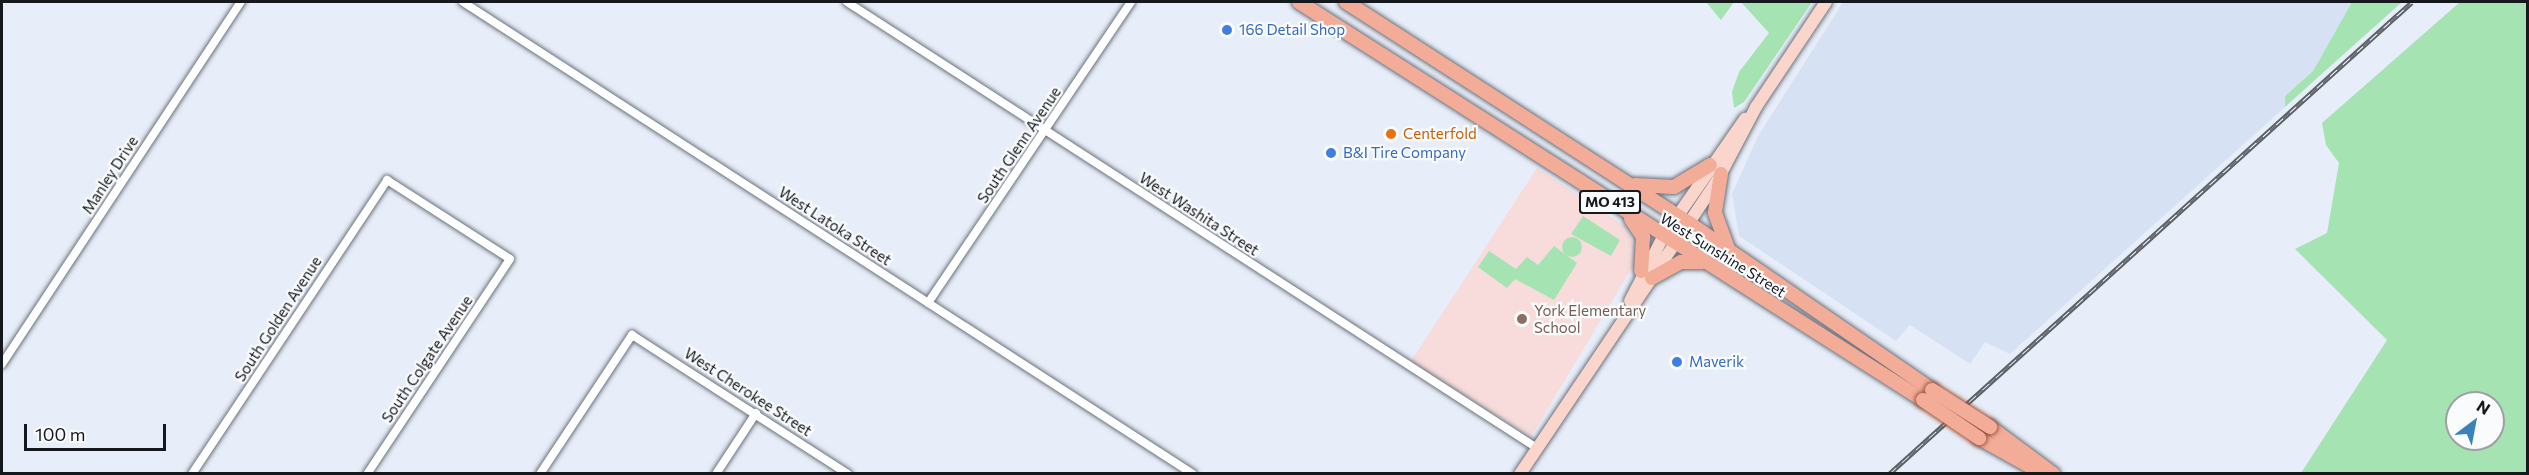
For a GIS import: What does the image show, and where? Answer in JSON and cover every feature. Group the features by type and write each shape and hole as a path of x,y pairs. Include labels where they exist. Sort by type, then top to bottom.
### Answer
{"main road":[{"name":"West Sunshine Street","path":"1299,2 1676,245 1928,395 1990,427 2053,474"},
{"name":"West Sunshine Street","path":"1346,2 1689,223 1928,395 1979,438 2042,474"},
{"path":"1520,474 1626,310 1647,275 1663,237 1677,215 1715,169 1826,2"},
{"path":"1647,275 1676,245 1715,169"},
{"path":"1624,181 1674,187 1715,169"},
{"path":"1715,169 1715,213 1729,251"},
{"path":"1623,211 1643,237 1647,275"},
{"path":"1647,275 1687,260 1707,264"}],"street":[{"name":"Manley Drive","path":"2,364 241,2"},
{"name":"West Latoka Street","path":"463,2 1193,474"},
{"name":"West Washita Street","path":"847,2 1537,448"},
{"name":"South Glenn Avenue","path":"928,303 1131,2"},
{"name":"South Colgate Avenue","path":"367,474 510,259 387,180"},
{"name":"South Golden Avenue","path":"192,474 387,180"},
{"name":"West Cherokee Street","path":"540,474 632,335 848,474"},
{"path":"716,474 756,413"}],"shaded area":[{"path":"1843,2 2352,2 2313,71 2285,95 2285,107 2010,354 1985,342 1970,364 1910,325 1896,341 1739,236 1732,194 1758,136"},
{"name":"York Elementary School","path":"1537,168 1625,226 1639,256 1531,437 1411,361"}],"green space":[{"path":"1706,2 1734,2 1721,20"},
{"path":"1741,2 1812,2 1744,102 1734,108 1732,92 1739,72 1769,33"},
{"path":"2352,2 2402,2 2285,107 2285,96 2313,71"},
{"path":"2460,2 2527,2 2527,473 2301,473 2387,340 2295,249 2327,233 2339,163 2326,145 2322,123"},
{"path":"1583,216 1620,240 1611,256 1571,234"},
{"path":"1572,237 1579,240 1582,247 1579,254 1572,257 1565,254 1562,247 1565,240"},
{"path":"1554,246 1577,263 1554,300 1515,279 1507,288 1478,267 1489,251 1516,269 1527,257 1538,265"}],"railway":[{"path":"1889,474 2412,2"}],"place":[{"name":"166 Detail Shop","path":"1227,30"},
{"name":"Centerfold","path":"1391,134"},
{"name":"B&I Tire Company","path":"1331,153"},
{"name":"York Elementary School","path":"1522,319"},
{"name":"Maverik","path":"1677,362"}]}
